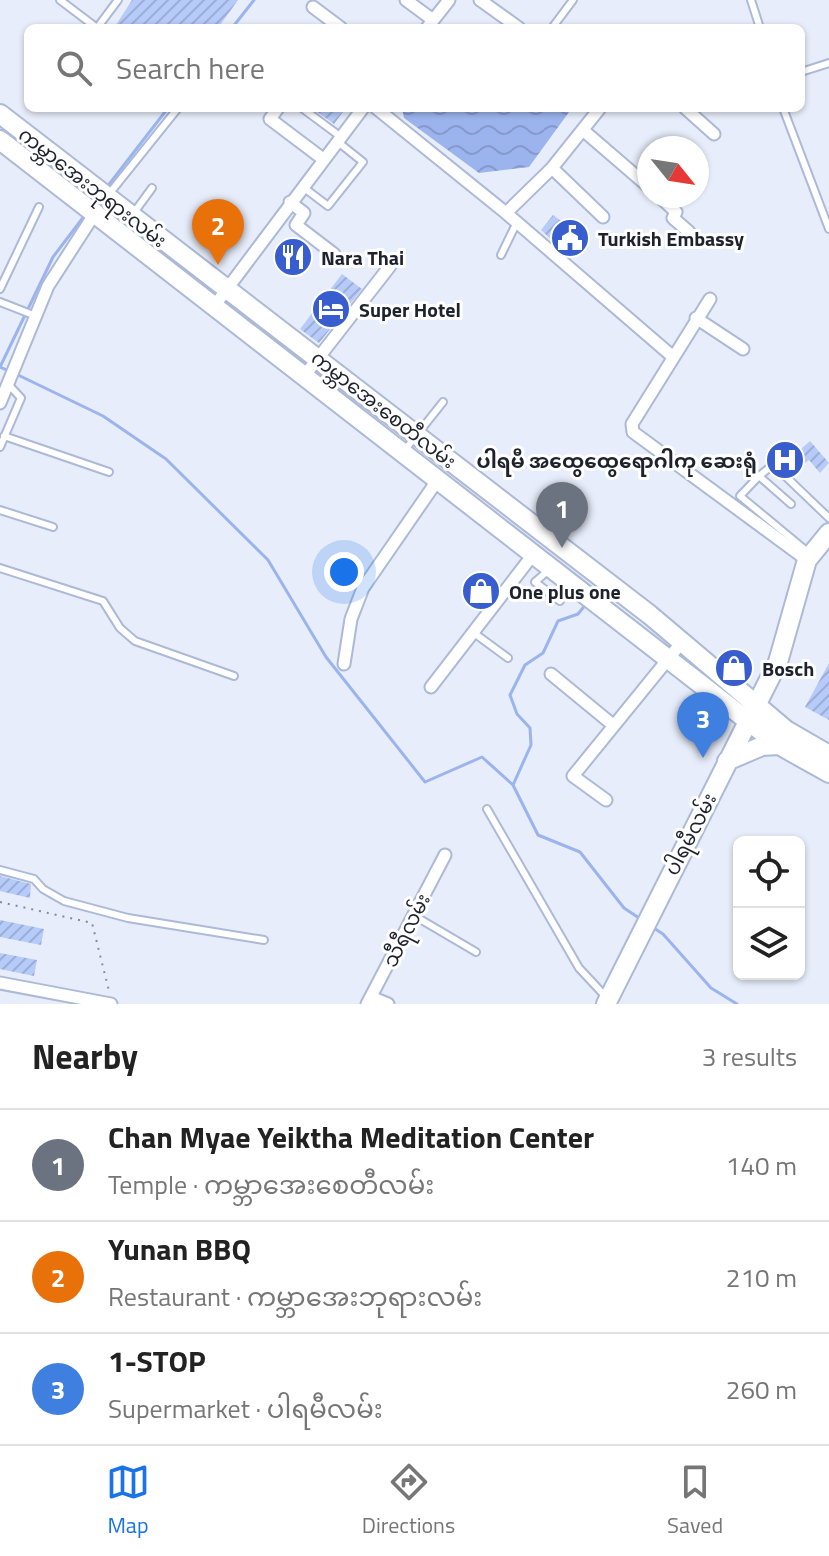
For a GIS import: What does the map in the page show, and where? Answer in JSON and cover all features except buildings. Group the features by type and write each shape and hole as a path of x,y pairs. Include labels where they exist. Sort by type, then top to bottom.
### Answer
{"main road":[{"name":"ကမ္ဘာအေးဘုရားလမ်း","path":"0,114 225,288"},
{"name":"ကမ္ဘာအေးဘုရားလမ်း","path":"0,140 716,694"},
{"path":"52,181 64,164"},
{"name":"ကမ္ဘာအေးစေတီလမ်း","path":"225,288 730,680"},
{"name":"ပါရမီလမ်း","path":"609,1002 778,662 809,557 829,533"},
{"path":"636,632 650,615"},
{"path":"730,680 760,676 778,662"},
{"path":"778,662 771,686 783,738"},
{"path":"730,680 757,703 783,738 829,773"},
{"path":"716,694 748,721 829,755"},
{"path":"716,694 732,719 727,761"},
{"path":"727,761 745,751 783,738"}],"street":[{"path":"406,0 430,24 449,0"},
{"path":"480,0 513,24"},
{"path":"313,7 336,24"},
{"path":"275,112 270,119 323,159"},
{"path":"215,305 360,112"},
{"path":"381,112 517,222 672,356"},
{"path":"506,213 552,168 597,112"},
{"path":"689,112 714,134"},
{"path":"584,131 637,177"},
{"path":"552,168 603,217"},
{"path":"0,403 48,286 94,214 103,194"},
{"path":"290,202 304,213 296,225 334,254"},
{"path":"672,208 676,212 673,218 689,232"},
{"path":"305,375 390,266"},
{"path":"710,299 632,424 633,432 809,557"},
{"path":"696,318 743,349"},
{"path":"344,664 351,619 363,588 439,478"},
{"path":"431,687 535,552"},
{"path":"606,800 573,776 682,642"},
{"path":"551,674 613,725"},
{"name":"သီရီလမ်း","path":"369,1000 445,855"},
{"path":"0,983 111,1004"},
{"path":"369,1000 388,1004"}],"lane":[{"path":"60,0 92,24"},
{"path":"100,24 118,0"},
{"path":"555,24 573,0"},
{"path":"751,0 759,24"},
{"path":"805,71 829,63"},
{"path":"103,194 175,112"},
{"path":"302,187 328,206 363,162 307,112"},
{"path":"785,112 829,229"},
{"path":"132,216 152,188"},
{"path":"0,289 39,207"},
{"path":"501,255 517,222"},
{"path":"0,302 36,316"},
{"path":"0,447 21,398 8,384"},
{"path":"404,451 443,402"},
{"path":"4,436 109,472"},
{"path":"809,557 743,502 743,490 769,468 781,472 829,518"},
{"path":"759,476 791,504"},
{"path":"0,510 53,527"},
{"path":"535,552 547,536"},
{"path":"553,567 535,582 560,601"},
{"path":"0,568 103,601 120,628 135,641 234,676"},
{"path":"474,633 508,658"},
{"path":"487,809 579,968 609,1002"},
{"path":"0,870 34,879 56,899 102,911 264,940"},
{"path":"413,915 476,952"}],"path":[{"path":"0,902 92,923 111,1004"}],"water":[{"path":"403,112 569,112 529,167 479,173 404,118"}],"waterway":[{"path":"235,24 254,0"},
{"path":"107,187 165,112"},
{"path":"9,371 0,367 53,257 85,215"},
{"path":"16,374 103,416 166,459 268,560 326,657 425,782 482,757 513,785"},
{"path":"587,603 578,614 558,621 543,653 525,665 510,695 517,714 530,728 531,745 513,785 538,835 580,852 624,908 642,920"},
{"path":"652,927 663,934 711,988 737,1004"}],"place":[{"name":"Turkish Embassy","path":"570,238"},
{"name":"Nara Thai","path":"293,257"},
{"name":"Yunan BBQ","path":"218,265"},
{"name":"Super Hotel","path":"331,309"},
{"name":"ပါရမီ အထွေထွေရောဂါကု ဆေးရုံ","path":"785,460"},
{"name":"Chan Myae Yeiktha Meditation Center","path":"562,548"},
{"name":"One plus one","path":"481,591"},
{"name":"Bosch","path":"734,668"},
{"name":"1-STOP","path":"703,758"}]}
